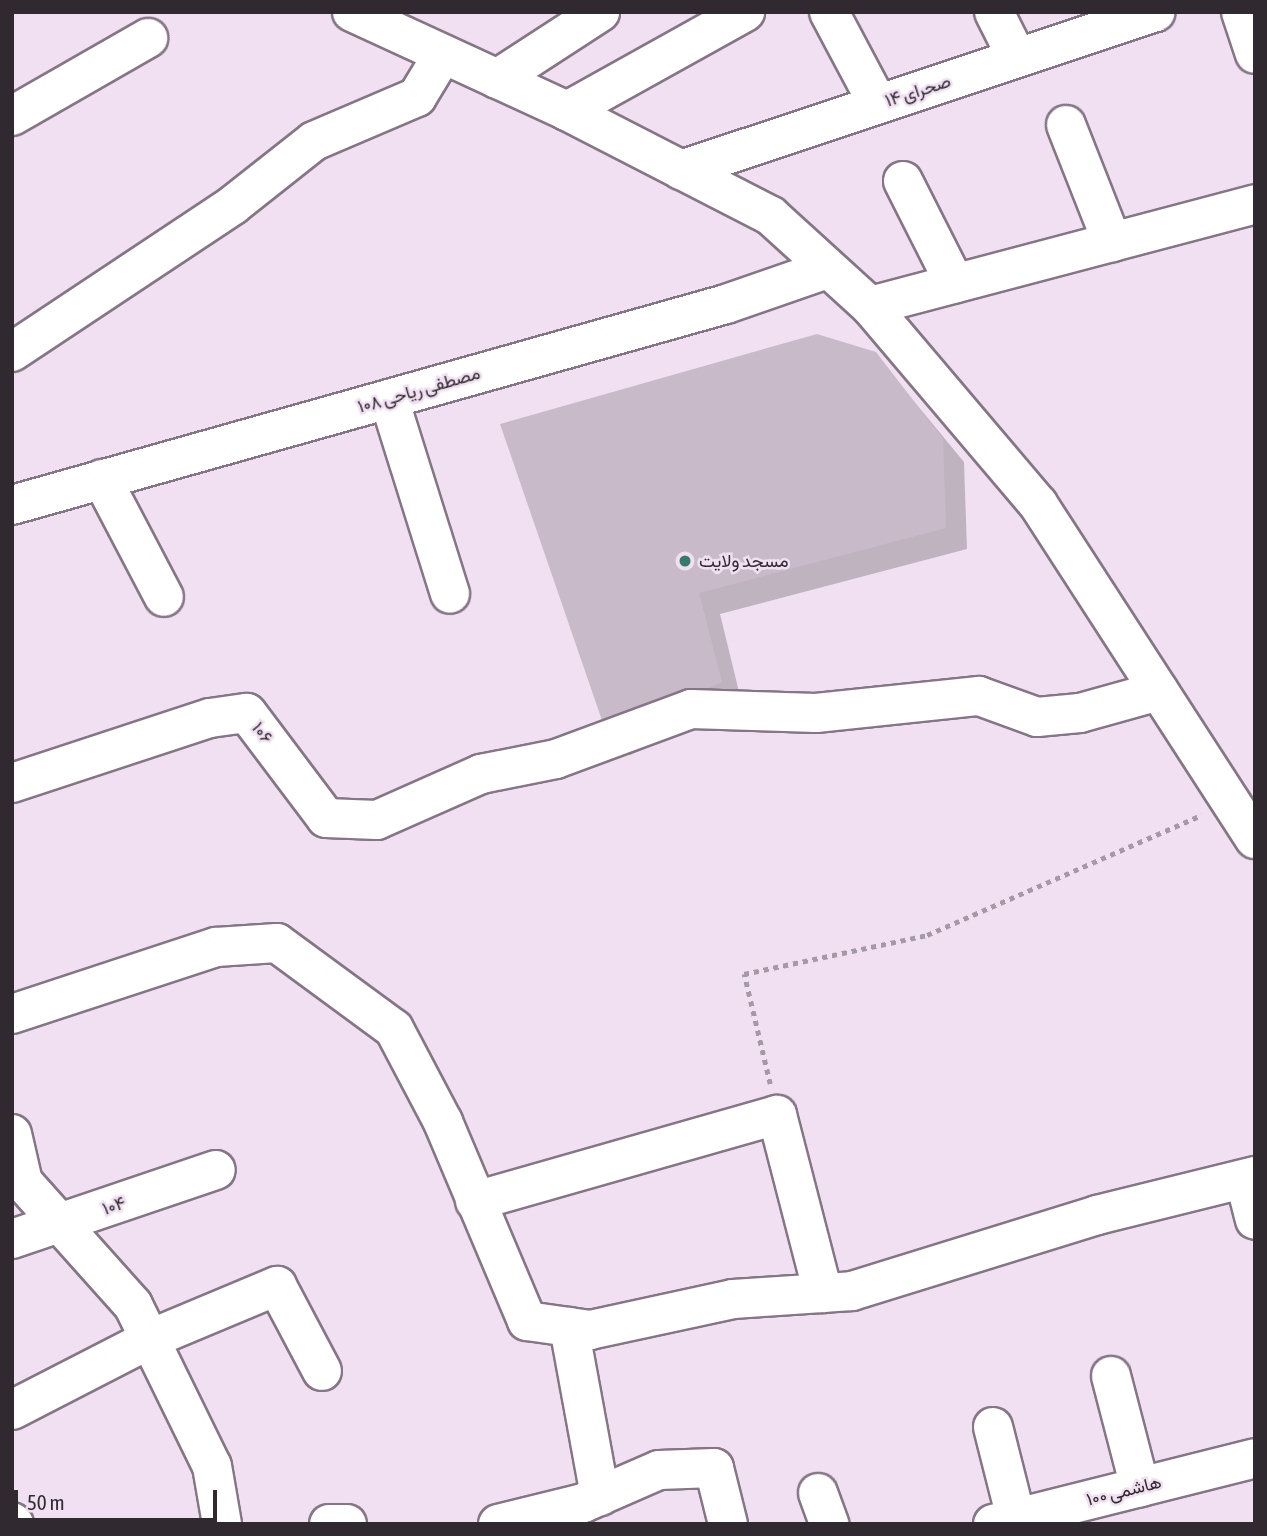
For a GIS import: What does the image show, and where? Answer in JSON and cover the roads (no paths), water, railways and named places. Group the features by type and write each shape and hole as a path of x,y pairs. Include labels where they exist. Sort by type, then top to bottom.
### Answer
{"street":[{"path":"352,12 567,111 771,216 824,270 870,306 1038,505 1255,839"},
{"path":"497,79 600,12"},
{"path":"567,111 745,12"},
{"path":"829,12 878,104"},
{"path":"994,12 1017,58"},
{"name":"صحرای ۱۴","path":"681,170 1155,12"},
{"path":"1241,12 1255,54"},
{"path":"12,116 148,38"},
{"path":"12,352 233,205 314,141 417,97 443,54"},
{"path":"1066,125 1112,242"},
{"path":"903,181 955,284"},
{"path":"870,306 1255,204"},
{"name":"مصطفی ریاحی ۱۰۸","path":"12,505 824,270"},
{"path":"389,398 450,594"},
{"path":"102,479 164,597"},
{"name":"۱۰۶","path":"12,783 210,718 247,713 326,818 377,820 481,774 556,759 691,709 816,713 979,696 1037,717 1080,713 1159,691"},
{"path":"12,1014 216,947 277,943 394,1029 475,1200 527,1321 590,1330 733,1299 852,1291 1097,1215 1250,1178 1255,1220"},
{"path":"475,1200 777,1115 823,1293"},
{"path":"12,1134 23,1182 133,1305 212,1466 222,1524"},
{"name":"۱۰۴","path":"12,1239 216,1170"},
{"path":"12,1410 150,1339 277,1286 322,1371"},
{"path":"569,1327 600,1496"},
{"path":"1111,1376 1140,1487"},
{"path":"993,1427 1004,1521"},
{"name":"هاشمی ۱۰۰","path":"1004,1521 1255,1458"},
{"path":"498,1524 600,1496 659,1470 714,1468 728,1524"},
{"path":"329,1524 347,1524"}],"place":[{"name":"مسجد ولایت","path":"685,561"}]}
